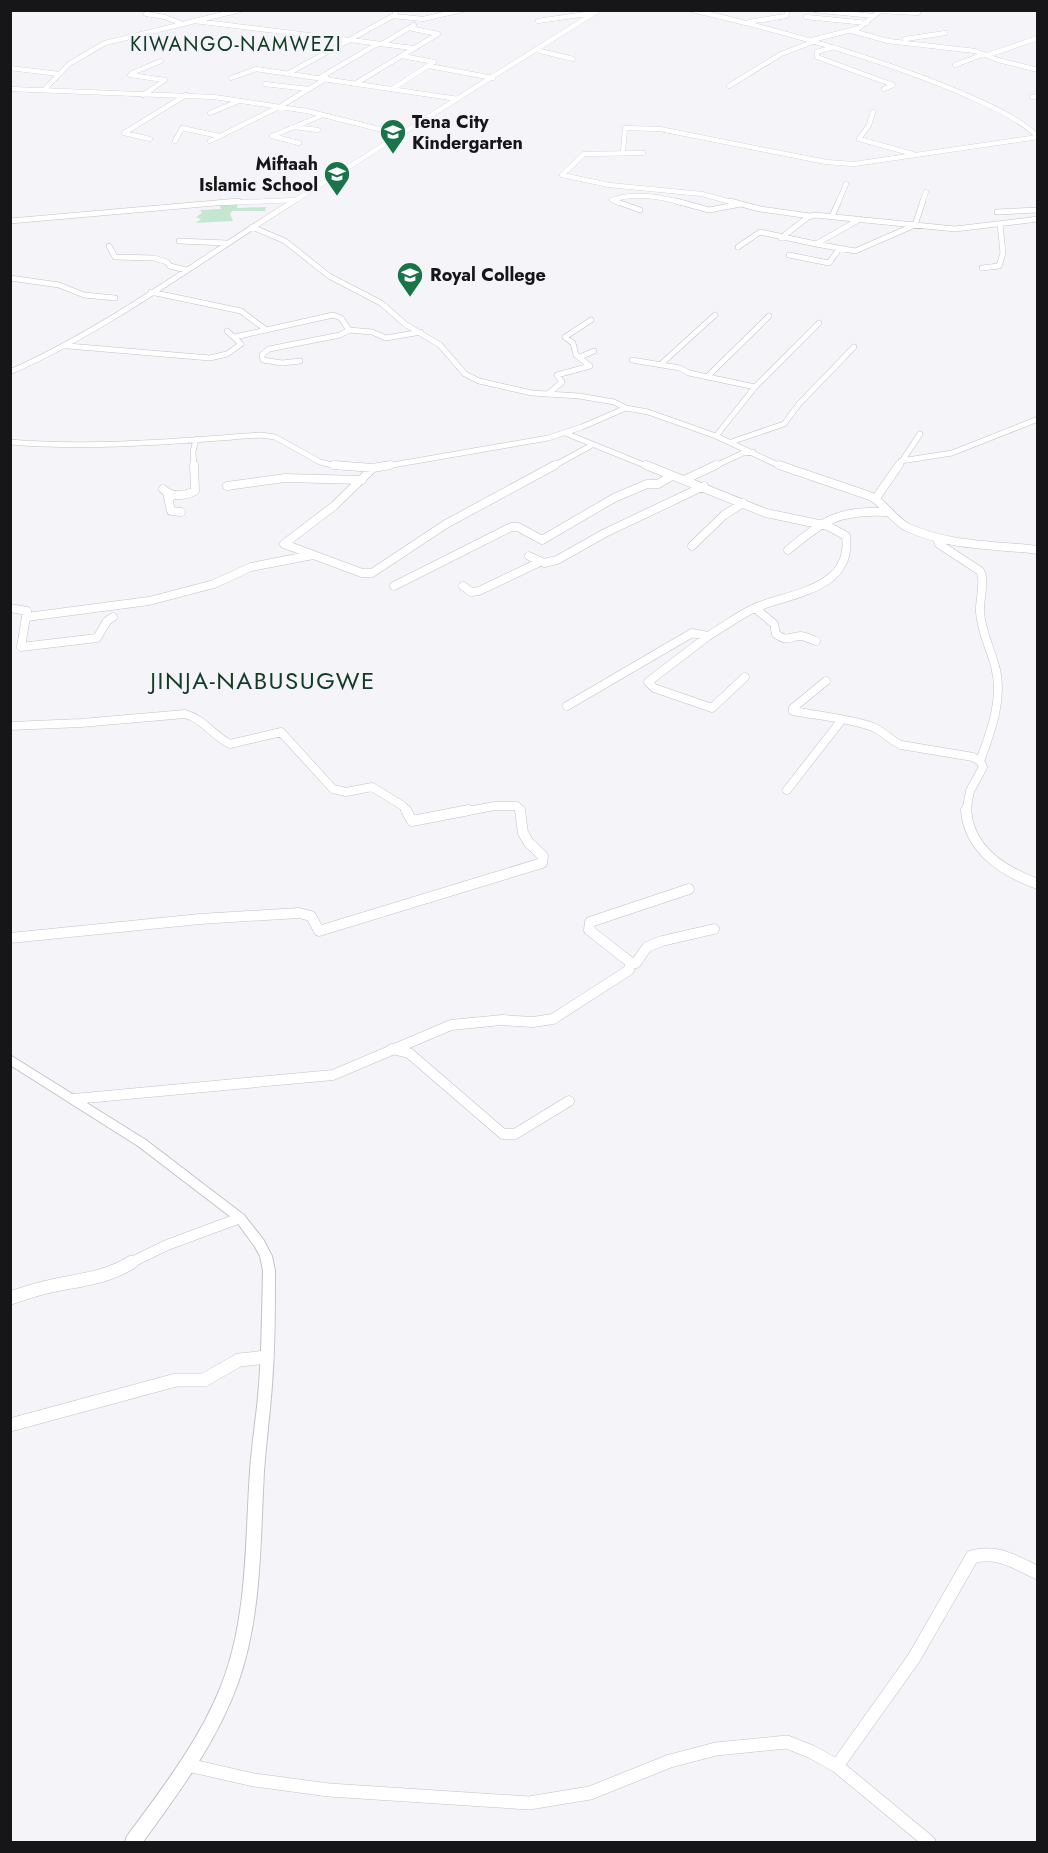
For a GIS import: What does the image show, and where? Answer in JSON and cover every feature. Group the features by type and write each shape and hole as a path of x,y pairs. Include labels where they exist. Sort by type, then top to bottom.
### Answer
{"street":[{"path":"44,90 69,64 101,45 180,23 240,10"},
{"path":"321,77 423,19 462,10"},
{"path":"692,10 813,41 918,75 965,94 1029,128 1037,137"},
{"path":"747,23 786,16 788,10"},
{"path":"814,10 873,16"},
{"path":"729,86 781,54 813,41 852,31 867,23 881,11 918,13"},
{"path":"538,21 597,12"},
{"path":"10,372 68,346 226,243 399,134 540,51 597,12"},
{"path":"289,73 393,13 423,19"},
{"path":"146,14 165,17 180,23"},
{"path":"806,17 867,23"},
{"path":"192,21 413,48"},
{"path":"358,82 438,34 409,28"},
{"path":"852,31 888,41 985,54 995,54 1038,38"},
{"path":"888,41 945,33"},
{"path":"833,47 817,52 817,57 894,86 884,89"},
{"path":"540,51 573,59"},
{"path":"955,65 985,54 998,60 1038,70"},
{"path":"392,89 435,62 402,56"},
{"path":"143,94 165,80 130,74 161,61"},
{"path":"429,66 493,78"},
{"path":"10,68 59,74"},
{"path":"231,78 252,69 358,82 403,92 458,99"},
{"path":"210,141 281,106 327,78"},
{"path":"265,84 308,89"},
{"path":"10,89 186,95 239,101 281,106 399,134"},
{"path":"150,139 124,133 186,95"},
{"path":"210,113 239,101"},
{"path":"873,112 867,128 859,139 918,155 954,156"},
{"path":"299,143 272,136 323,115"},
{"path":"294,127 318,130"},
{"path":"175,141 182,128 219,136"},
{"path":"623,152 623,129 629,128 660,129 833,163 857,164 1037,137"},
{"path":"643,153 584,154 562,175 609,184 702,194 741,204 810,216 832,216 960,229 1038,219"},
{"path":"832,216 846,184"},
{"path":"738,248 758,232 855,251 915,225 926,192"},
{"path":"640,210 612,200 627,195 665,198 709,210 741,204"},
{"path":"10,221 239,201 297,200"},
{"path":"997,212 1038,210"},
{"path":"781,238 810,216"},
{"path":"816,244 860,219"},
{"path":"982,268 999,266 1003,253 1000,224"},
{"path":"252,227 285,241 321,271 381,303 405,324 440,345 465,374 479,381 548,394 603,399 626,408 648,412 731,442 789,470 876,498 886,512 906,528 937,538 1038,550"},
{"path":"179,241 226,243"},
{"path":"109,246 115,257 157,258 167,262 170,266 186,270"},
{"path":"789,255 829,263 839,249"},
{"path":"10,278 59,285 84,295 115,298"},
{"path":"151,292 241,311 265,329"},
{"path":"235,337 333,315 338,315 349,330"},
{"path":"662,364 715,315"},
{"path":"707,377 769,316"},
{"path":"548,394 562,382 557,375 590,366 574,351 573,343 565,337 591,320"},
{"path":"716,436 755,387 819,323"},
{"path":"300,361 272,362 263,360 262,355 269,349 340,335 349,330 372,332 386,338 421,332"},
{"path":"68,346 208,358 223,356 240,346 235,337 227,331"},
{"path":"731,442 784,424 854,347"},
{"path":"580,357 594,351"},
{"path":"632,360 662,364 707,377 755,387"},
{"path":"10,442 44,446 125,445 269,436 320,462 343,467 373,468 515,445 565,433 626,408"},
{"path":"901,461 932,458 952,453 1038,419"},
{"path":"565,433 672,476 704,486 766,513 828,526 846,536 848,543 839,568 831,580 811,590 755,608 708,636 648,682 654,688 712,708 745,677"},
{"path":"876,498 920,434"},
{"path":"181,512 171,511 168,508 168,497 195,491 193,452 196,439"},
{"path":"373,468 334,506 284,544 362,573 372,573 446,524 592,445"},
{"path":"686,479 743,453 753,452"},
{"path":"394,586 511,527 518,527 542,540 614,498 646,484 658,484 672,476"},
{"path":"227,486 285,478 362,480"},
{"path":"529,556 540,562 548,563 557,560 605,533 704,486"},
{"path":"163,489 172,496"},
{"path":"692,546 724,515 743,503"},
{"path":"788,550 820,525 840,513 855,510 886,512"},
{"path":"937,538 939,544 980,571 983,576 979,593 982,624 996,671 998,687 995,717 980,761"},
{"path":"27,617 158,599 214,585 251,567 313,555"},
{"path":"463,586 471,592 479,591 540,562"},
{"path":"10,608 27,611 21,647 97,638 107,621 113,617"},
{"path":"755,608 774,624 776,634 782,638 789,640 800,636 816,641"},
{"path":"567,706 692,633 708,636"},
{"path":"826,681 792,710 840,722 870,726 884,732 892,741 902,745 973,757 980,761 983,768 967,800 966,807 972,835 982,851 1006,871 1038,884"},
{"path":"10,726 81,723 185,714 194,715 206,722 223,742 230,744 281,732 333,789 346,792 372,788 403,806 412,821 426,821 501,805 517,806 522,814 519,824 521,833 543,856 542,863 513,874 319,931 311,916 298,913 200,919 10,938"},
{"path":"787,790 840,722"},
{"path":"74,1099 333,1075 451,1025 502,1020 533,1022 553,1019 629,970 631,964 627,957 589,930 588,925 603,916 689,889"},
{"path":"631,964 636,963 647,947 714,929"},
{"path":"392,1049 409,1053 503,1134 515,1134 569,1101"},
{"path":"10,1059 142,1143 240,1218 260,1243 266,1256 269,1281 267,1357 251,1581 239,1651 230,1684 188,1765 133,1842"},
{"path":"10,1298 48,1287 95,1279 119,1270 140,1257 167,1245 240,1218"},
{"path":"10,1425 111,1397 157,1388 177,1379 200,1381 224,1371 235,1362 249,1357 267,1357"},
{"path":"837,1766 914,1658 972,1557 982,1553 993,1554 1038,1573"},
{"path":"188,1765 254,1780 329,1790 529,1803 590,1793 670,1761 747,1745 787,1742 812,1752 837,1766 929,1842"}],"green space":[{"path":"238,203 237,208 266,207 265,211 232,211 230,214 233,221 196,223 201,219 196,217 202,213 200,210 221,209 220,205"}],"place":[{"name":"Tena City Kindergarten","path":"393,155"},
{"name":"Miftaah Islamic School","path":"337,197"},
{"name":"Royal College","path":"410,298"}],"district":[{"name":"KIWANGO-NAMWEZI","path":"236,44"},
{"name":"JINJA-NABUSUGWE","path":"263,681"}]}
